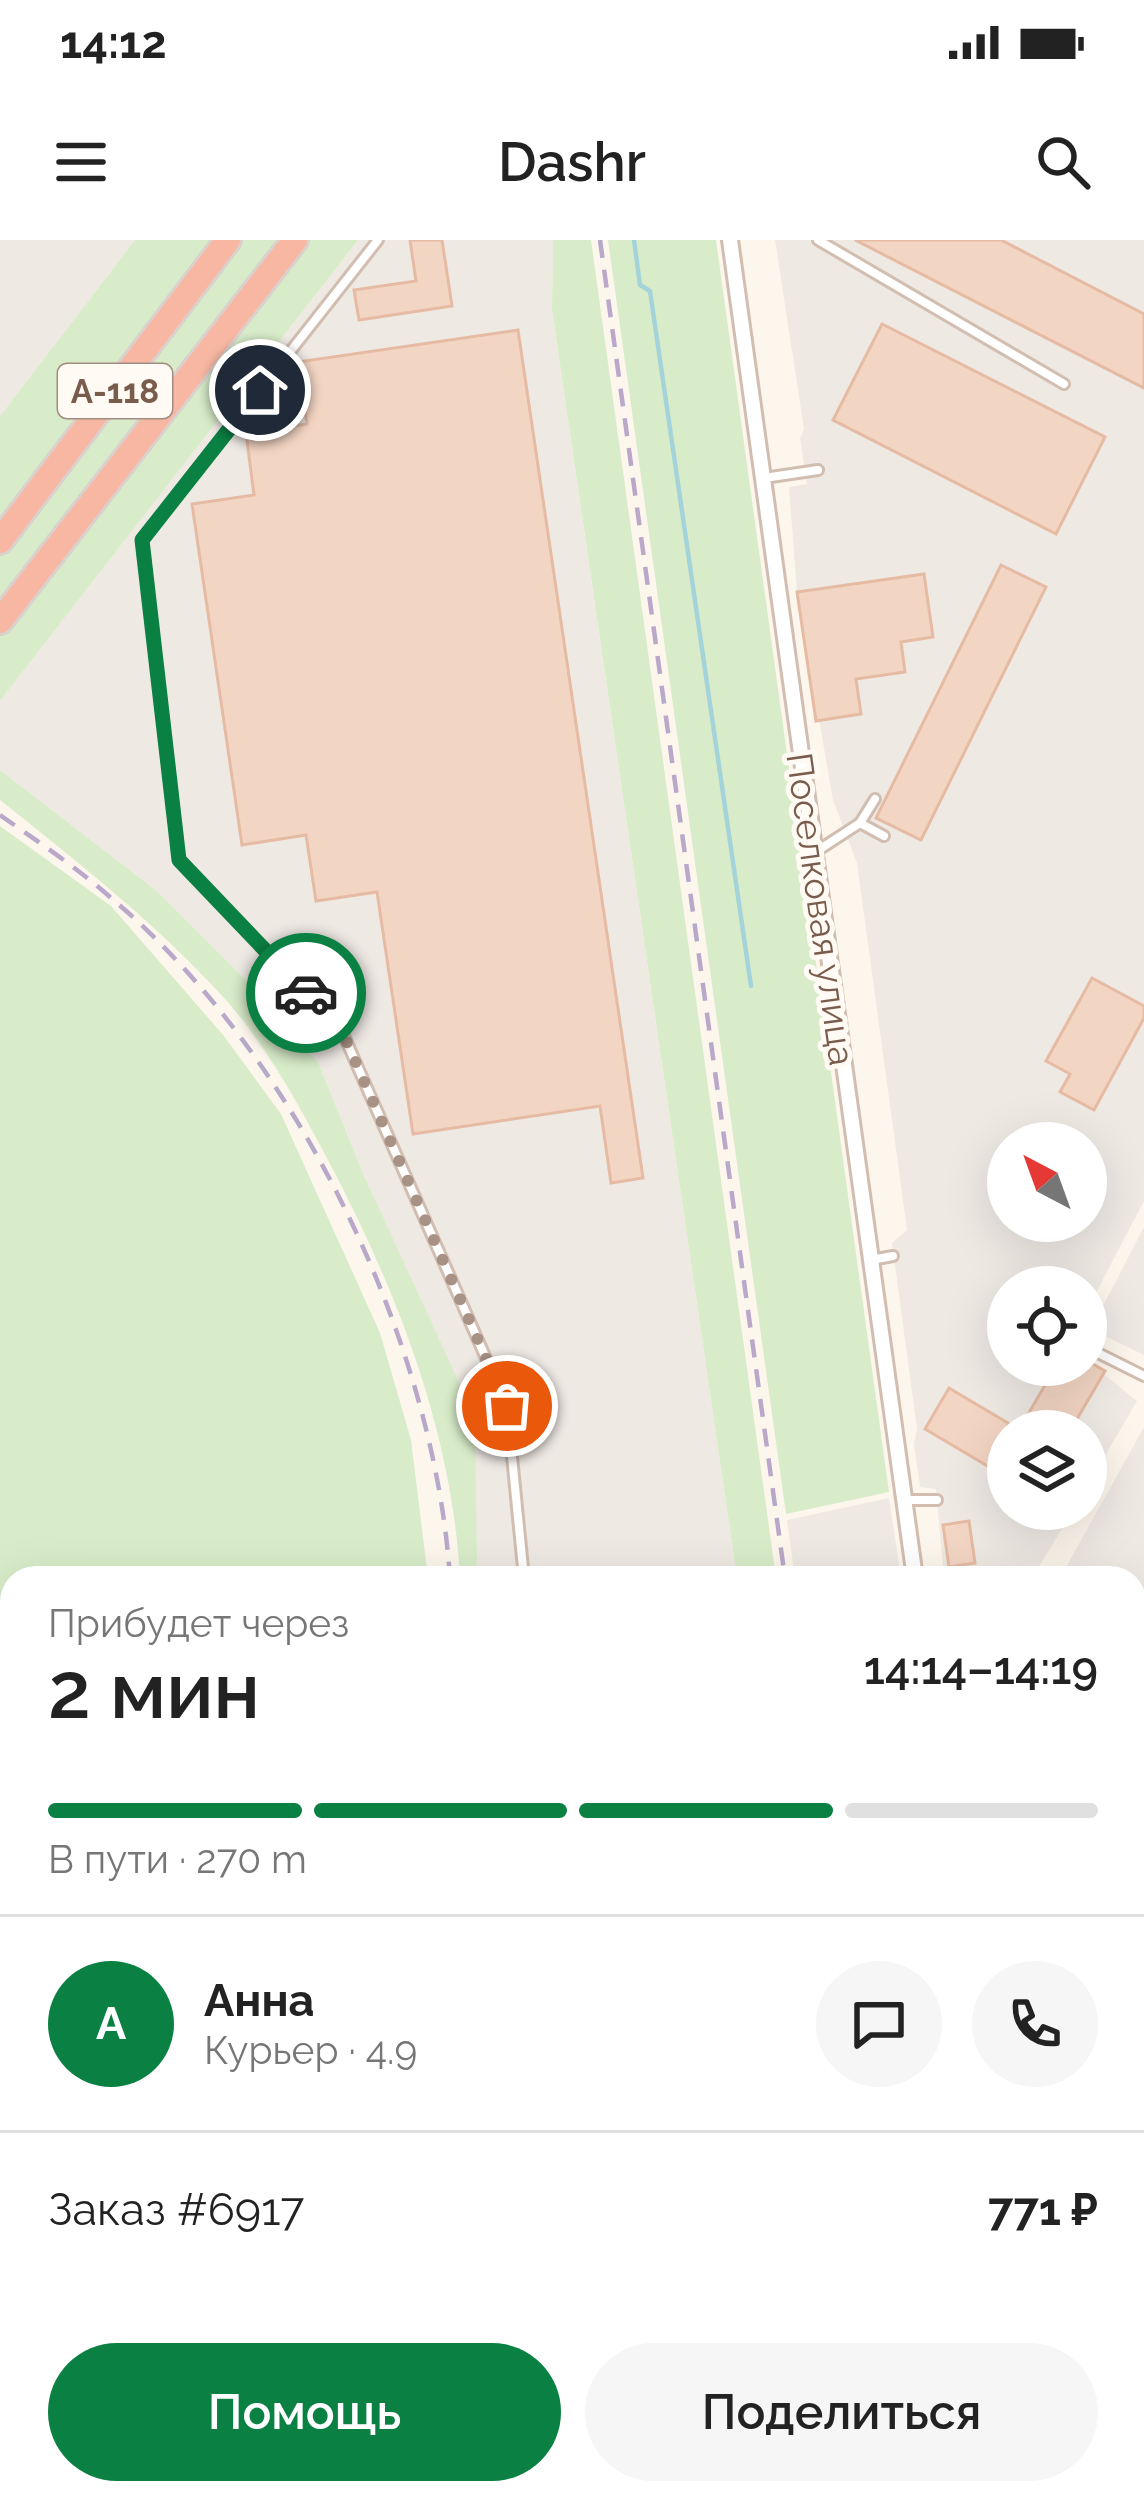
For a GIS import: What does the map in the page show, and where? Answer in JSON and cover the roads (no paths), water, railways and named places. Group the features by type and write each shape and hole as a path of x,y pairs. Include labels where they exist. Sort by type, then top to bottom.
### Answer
{"highway":[{"name":"А-118","path":"0,542 228,240"},
{"name":"А-118","path":"0,621 295,240"}],"street":[{"name":"Поселковая улица","path":"730,240 913,1566"}],"lane":[{"path":"378,240 142,540 179,860 341,1029 507,1406 523,1566"},
{"path":"818,240 1064,384"},
{"path":"764,478 818,470"},
{"path":"813,854 860,823 875,799"},
{"path":"860,823 884,836"},
{"path":"870,1260 893,1256"},
{"path":"1107,1358 1144,1376"},
{"path":"903,1500 937,1500"}],"waterway":[{"path":"634,240 640,285 650,291 751,986"}],"railway":[{"path":"600,240 783,1566"},
{"path":"0,815 97,886 177,961 239,1035 295,1117 343,1206 384,1298 416,1392 438,1486 448,1566"}]}
